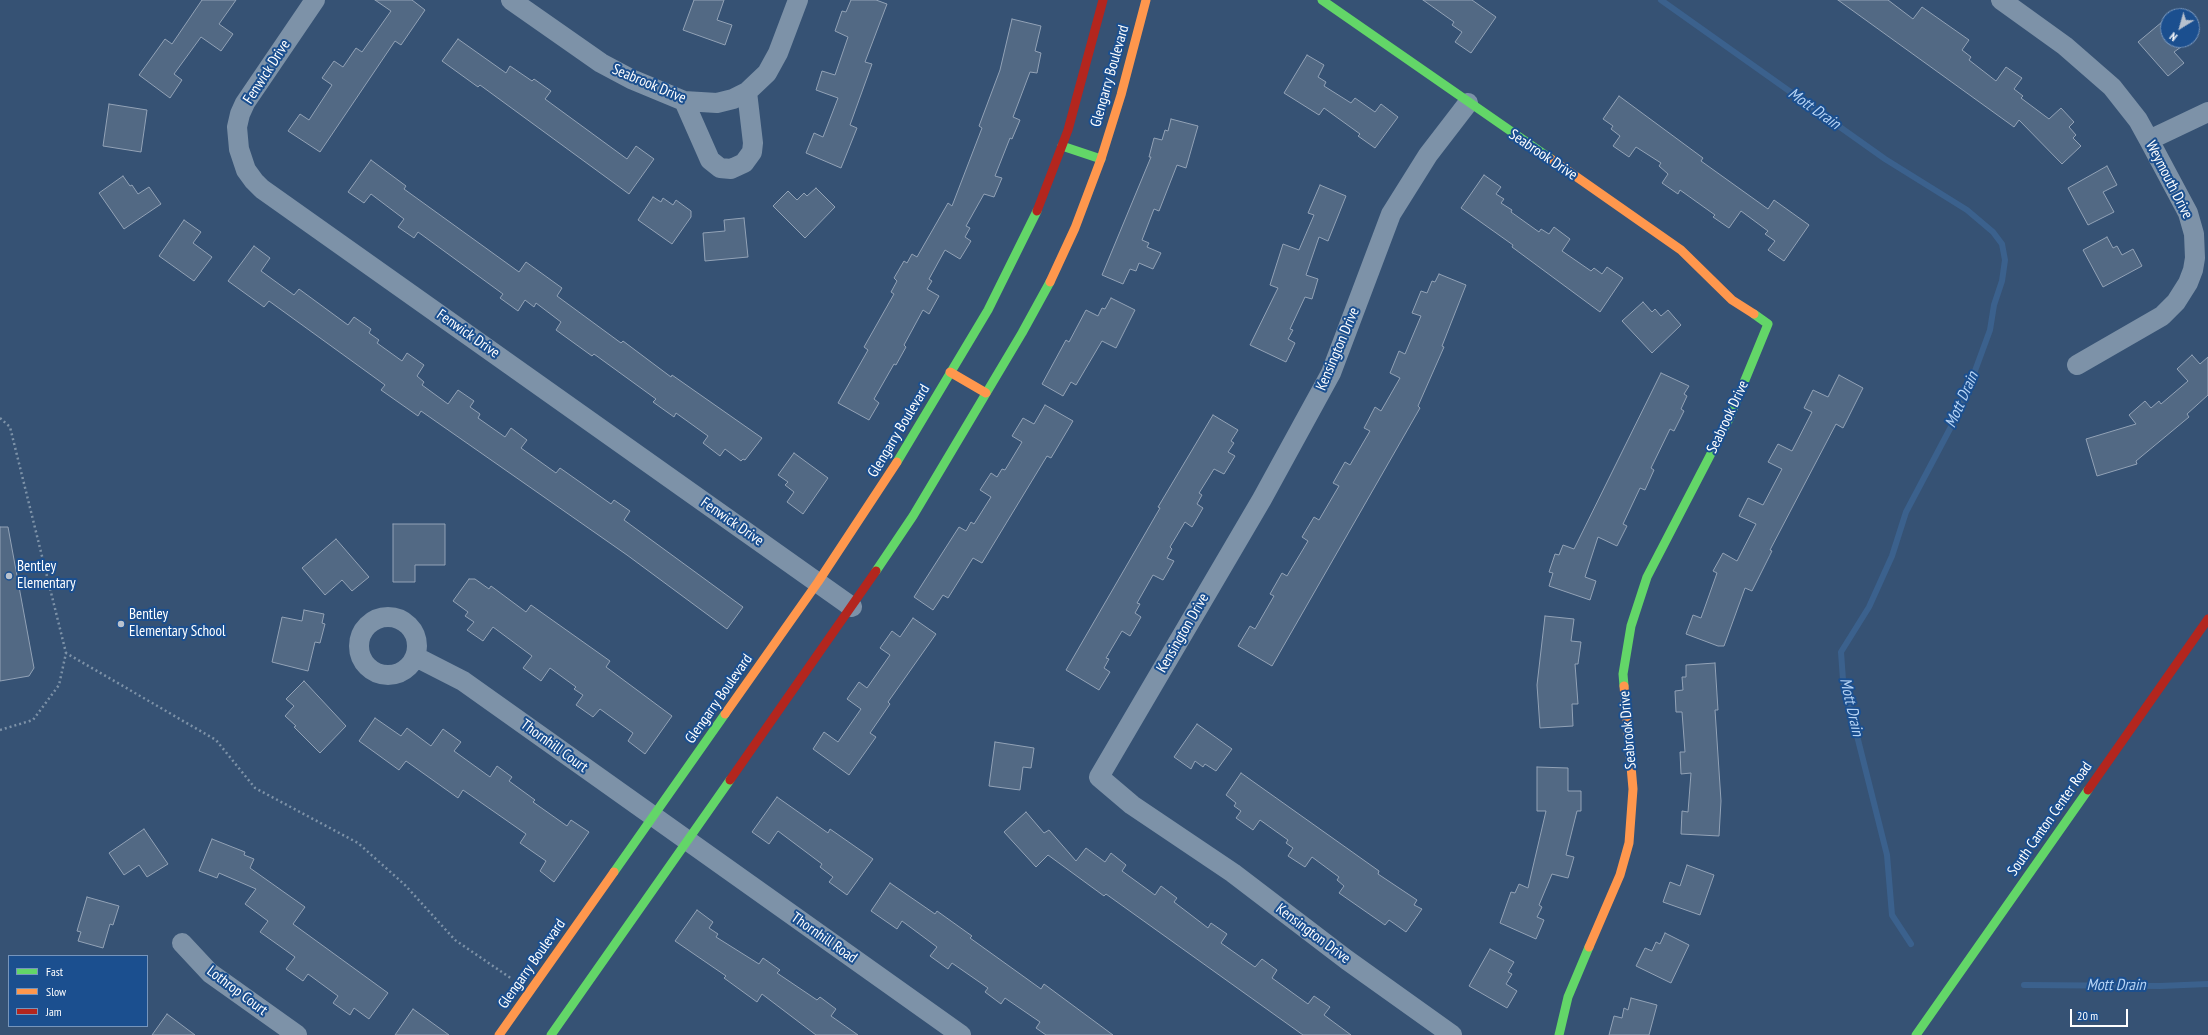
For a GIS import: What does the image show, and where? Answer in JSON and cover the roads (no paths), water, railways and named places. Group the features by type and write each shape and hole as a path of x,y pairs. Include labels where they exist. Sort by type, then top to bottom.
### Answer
{"street":[{"name":"Fenwick Drive","path":"315,0 245,103 240,114 238,127 239,149 246,170 254,181 262,189 852,607"},
{"name":"Seabrook Drive","path":"511,0 601,63 630,79 684,101 717,103 733,99 747,92 766,73 778,53 798,0"},
{"name":"Glengarry Boulevard","path":"499,1035 818,582 893,469 988,310 1044,195 1068,130 1102,0"},
{"name":"Glengarry Boulevard","path":"551,1035 852,607 912,516 986,393 1050,282 1075,228 1101,159 1121,95 1146,0"},
{"name":"Seabrook Drive","path":"1322,0 1468,104 1681,250 1732,300 1768,324 1729,418 1646,577 1631,626 1623,674 1633,789 1629,843 1620,875 1568,997 1559,1035"},
{"name":"Weymouth Drive","path":"2001,0 2065,46 2112,87 2134,114 2149,140 2188,213 2194,234 2195,258 2193,270 2188,283 2176,302 2162,316 2077,365"},
{"path":"684,101 710,160 720,168 731,169 744,163 752,152 754,143 747,92"},
{"name":"Kensington Drive","path":"1452,1035 1347,960 1233,873 1132,805 1099,777 1262,499 1331,373 1391,214 1428,155 1468,104"},
{"path":"2149,140 2208,112"},
{"path":"1062,146 1101,159"},
{"path":"950,372 986,393"},
{"name":"South Canton Center Road","path":"1916,1035 2208,619"},
{"name":"Thornhill Court","path":"416,657 463,681 687,842"},
{"name":"Thornhill Road","path":"687,842 961,1035"},
{"name":"Lothrop Court","path":"182,944 210,973 297,1035"}],"waterway":[{"name":"Mott Drain","path":"1661,0 1885,159 1967,210 1993,232 2002,244 2005,260 2002,281 1994,305 1990,330 1972,379 1953,423 1906,512 1892,556 1869,607 1841,652 1843,680 1887,855 1892,915 1911,944"},
{"name":"Mott Drain","path":"2024,985 2160,986 2208,984"}],"place":[{"name":"Bentley Elementary","path":"9,576"},
{"name":"Bentley Elementary School","path":"121,624"}]}
